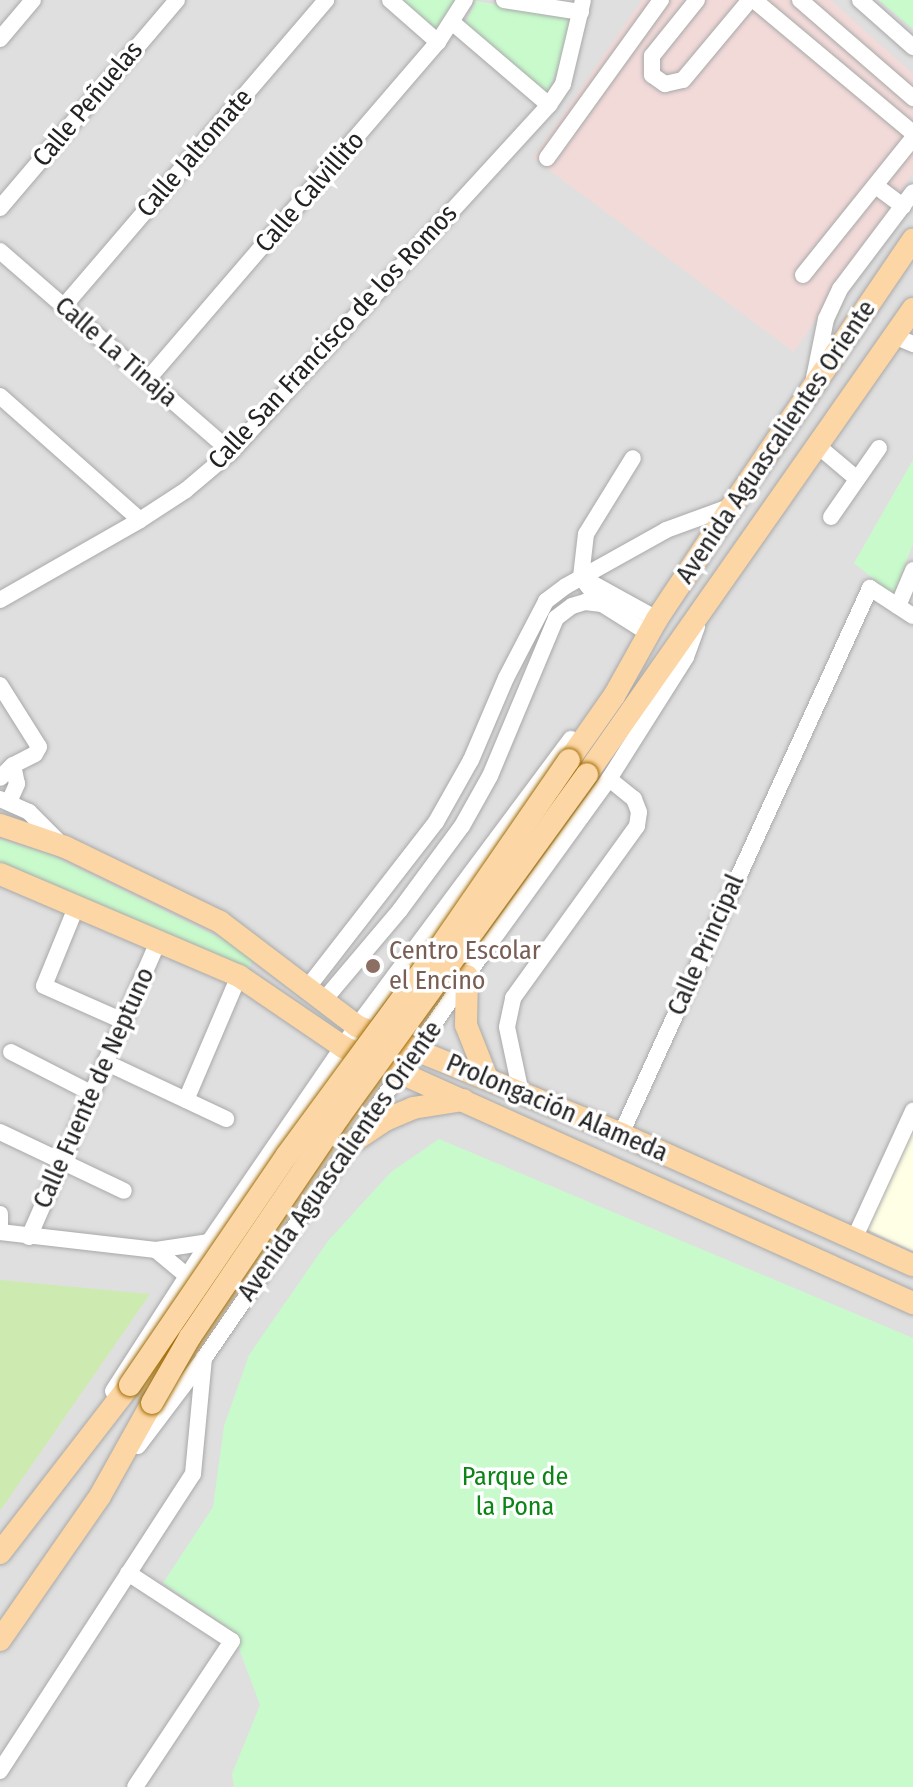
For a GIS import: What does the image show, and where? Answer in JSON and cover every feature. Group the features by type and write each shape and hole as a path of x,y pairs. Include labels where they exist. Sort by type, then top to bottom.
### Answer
{"main road":[{"name":"Avenida Aguascalientes Oriente","path":"0,1553 130,1385 287,1155 440,947 614,696 649,632 913,240"},
{"name":"Avenida Aguascalientes Oriente","path":"0,1640 100,1496 190,1337 339,1117 598,777 699,618 818,446 903,340 913,309"},
{"name":"Prolongación Alameda","path":"0,825 65,847 220,922 357,1026 419,1047 913,1265"},
{"name":"Prolongación Alameda","path":"2,879 77,905 239,976 343,1047 913,1303"},
{"path":"467,976 466,1025 487,1078"},
{"path":"358,1134 413,1108 463,1100"}],"street":[{"path":"0,39 33,0"},
{"name":"Calle Peñuelas","path":"0,208 177,0"},
{"name":"Calle Jaltomate","path":"64,306 326,0"},
{"path":"390,0 438,42"},
{"name":"Calle Calvillito","path":"148,379 438,42 465,0"},
{"path":"504,0 582,6"},
{"path":"547,158 661,0"},
{"path":"697,0 652,56 652,75 665,84 683,80 752,0 913,135 876,186 803,275"},
{"path":"800,0 910,89 888,112"},
{"path":"860,0 913,47"},
{"name":"Calle San Francisco de los Romos","path":"0,600 140,520 186,490 231,452 549,105 563,84 582,6"},
{"path":"453,23 549,105"},
{"path":"812,387 826,319 840,289 908,199 876,186"},
{"name":"Calle La Tinaja","path":"0,251 231,452"},
{"path":"0,396 140,520"},
{"path":"818,446 857,479"},
{"path":"831,517 879,448"},
{"path":"633,458 586,534 581,577 602,604 649,632"},
{"path":"316,993 450,798 471,760 534,619 554,594 666,530 732,506"},
{"path":"913,570 898,606 913,616"},
{"path":"581,577 649,632"},
{"name":"Calle Principal","path":"621,1134 791,755 870,588 898,606"},
{"path":"554,594 564,611"},
{"path":"316,993 400,910 462,826 490,776 549,630 564,611 585,602 602,604"},
{"name":"Avenida Aguascalientes Oriente","path":"65,1466 209,1242 357,1026 649,632"},
{"path":"506,678 524,693"},
{"path":"0,685 39,747 35,754 7,764 0,778"},
{"path":"7,764 17,784 5,801 29,812 65,847"},
{"path":"521,1093 507,1027 513,998 637,826 639,812 634,799 598,777"},
{"name":"Avenida Aguascalientes Oriente","path":"100,1496 205,1357 419,1047 598,777"},
{"path":"382,894 400,910"},
{"path":"77,905 44,986 123,1021"},
{"name":"Calle Fuente de Neptuno","path":"29,1237 159,939"},
{"path":"186,1100 239,976"},
{"path":"377,1002 380,1018 391,1033 419,1047"},
{"path":"11,1052 91,1093"},
{"path":"105,1062 226,1119"},
{"path":"310,1094 330,1092 343,1096 358,1134"},
{"path":"855,1237 913,1111"},
{"path":"0,1132 124,1191"},
{"path":"0,1214 0,1232 29,1237 156,1250 209,1242"},
{"path":"156,1250 187,1276"},
{"path":"0,1771 193,1474 205,1357"},
{"path":"128,1573 232,1641 135,1787"}],"shaded area":[{"path":"0,0 913,0 913,1787 0,1787"},
{"path":"642,0 831,0 913,74 913,173 794,352 533,158"},
{"path":"913,1125 913,1251 864,1228"}],"green space":[{"path":"398,0 458,0 437,34"},
{"path":"879,0 913,0 913,29"},
{"path":"476,1 571,17 562,57 547,94 464,26"},
{"path":"913,460 913,544 893,595 854,563"},
{"path":"0,839 49,854 255,955 246,975 0,866"},
{"name":"Parque de la Pona","path":"439,1139 913,1338 913,1787 234,1787 232,1774 260,1705 232,1630 163,1583 213,1507 224,1426 249,1355 328,1241 391,1172"},
{"path":"0,1280 150,1294 0,1511"}],"place":[{"name":"Centro Escolar el Encino","path":"373,966"}]}
